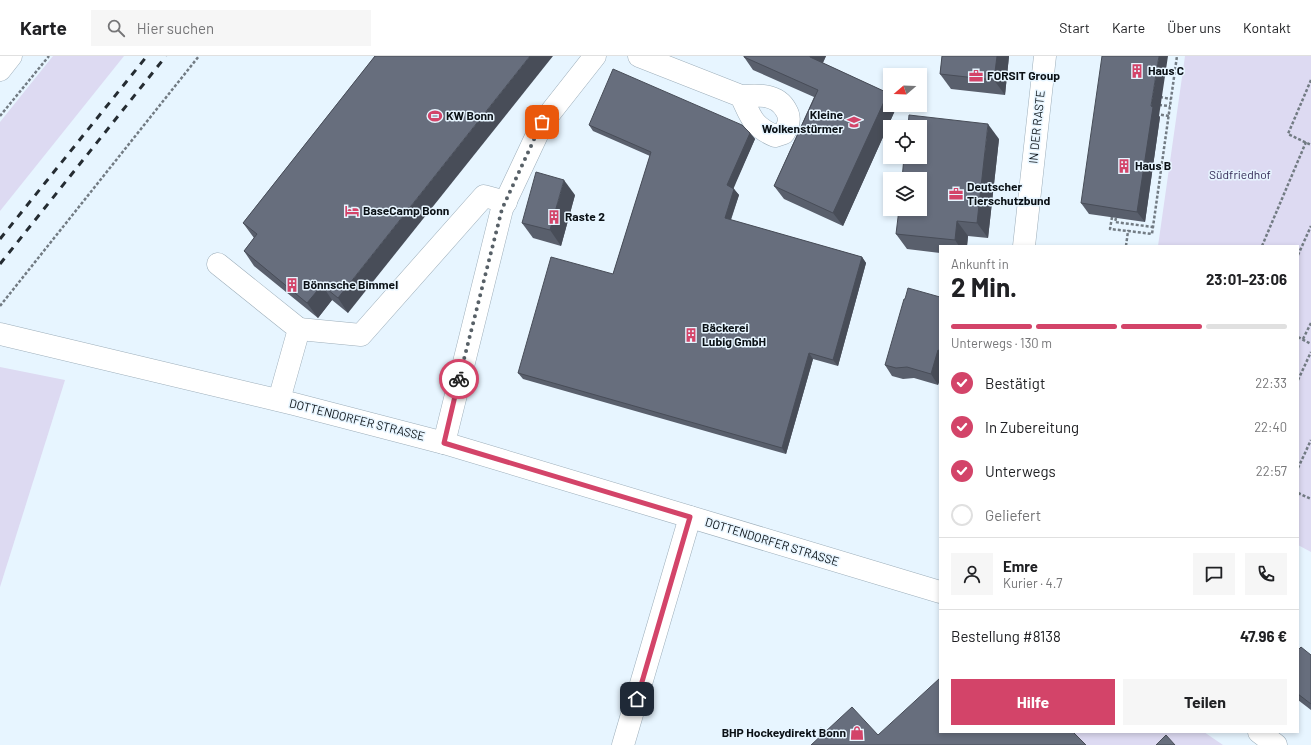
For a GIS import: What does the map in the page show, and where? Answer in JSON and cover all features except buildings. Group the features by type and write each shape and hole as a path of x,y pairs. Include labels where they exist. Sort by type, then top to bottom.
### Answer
{"main road":[{"path":"0,70 11,56"},
{"path":"444,443 502,209 542,122 595,56"},
{"path":"639,56 741,96"},
{"name":"IN DER RASTE","path":"1024,245 1045,56"},
{"path":"218,264 299,328 361,335 484,196 506,202"},
{"path":"279,400 299,328"},
{"name":"DOTTENDORFER STRASSE","path":"0,334 279,400 444,443 939,592"},
{"path":"623,745 690,517"},
{"path":"1260,733 1276,745"}],"path":[{"path":"0,116 48,56"},
{"path":"0,306 199,56"},
{"path":"1112,217 1110,229 1152,234 1177,56"},
{"path":"1311,80 1288,134 1311,145"},
{"path":"1158,97 1171,99"},
{"path":"1157,104 1170,106"},
{"path":"1149,113 1169,116"},
{"path":"1262,245 1306,142"},
{"path":"1116,218 1115,222 1153,227"},
{"path":"1299,253 1311,226"},
{"path":"1126,245 1128,231"},
{"path":"1304,339 1311,323"},
{"path":"1299,337 1311,344"},
{"path":"1299,378 1311,352"},
{"path":"1299,466 1311,440"},
{"path":"1299,493 1311,499"},
{"path":"820,728 828,737"}],"green space":[{"path":"53,56 124,56 0,211 0,122"},
{"name":"Südfriedhof","path":"1185,56 1311,56 1311,552 1299,546 1299,245 1158,245"},
{"path":"0,367 65,380 0,587"},
{"path":"939,732 1205,733 1223,745 898,745"}],"railway":[{"path":"0,239 147,56"},
{"path":"0,264 166,56"}],"way so far":[{"path":"459,379 502,209 542,122"}],"place":[{"name":"Haus C","path":"1137,71"},
{"name":"FORSIT Group","path":"976,76"},
{"name":"KW Bonn","path":"435,116"},
{"name":"Kleine Wolkenstürmer","path":"854,122"},
{"name":"Haus B","path":"1124,166"},
{"name":"Deutscher Tierschutzbund","path":"956,194"},
{"name":"BaseCamp Bonn","path":"352,211"},
{"name":"Raste 2","path":"554,217"},
{"name":"Bönnsche Bimmel","path":"292,285"},
{"name":"Bäckerei Lubig GmbH","path":"691,335"},
{"name":"BHP Hockeydirekt Bonn","path":"857,733"}],"route":[{"path":"459,379 444,443 690,517 637,699"}]}
